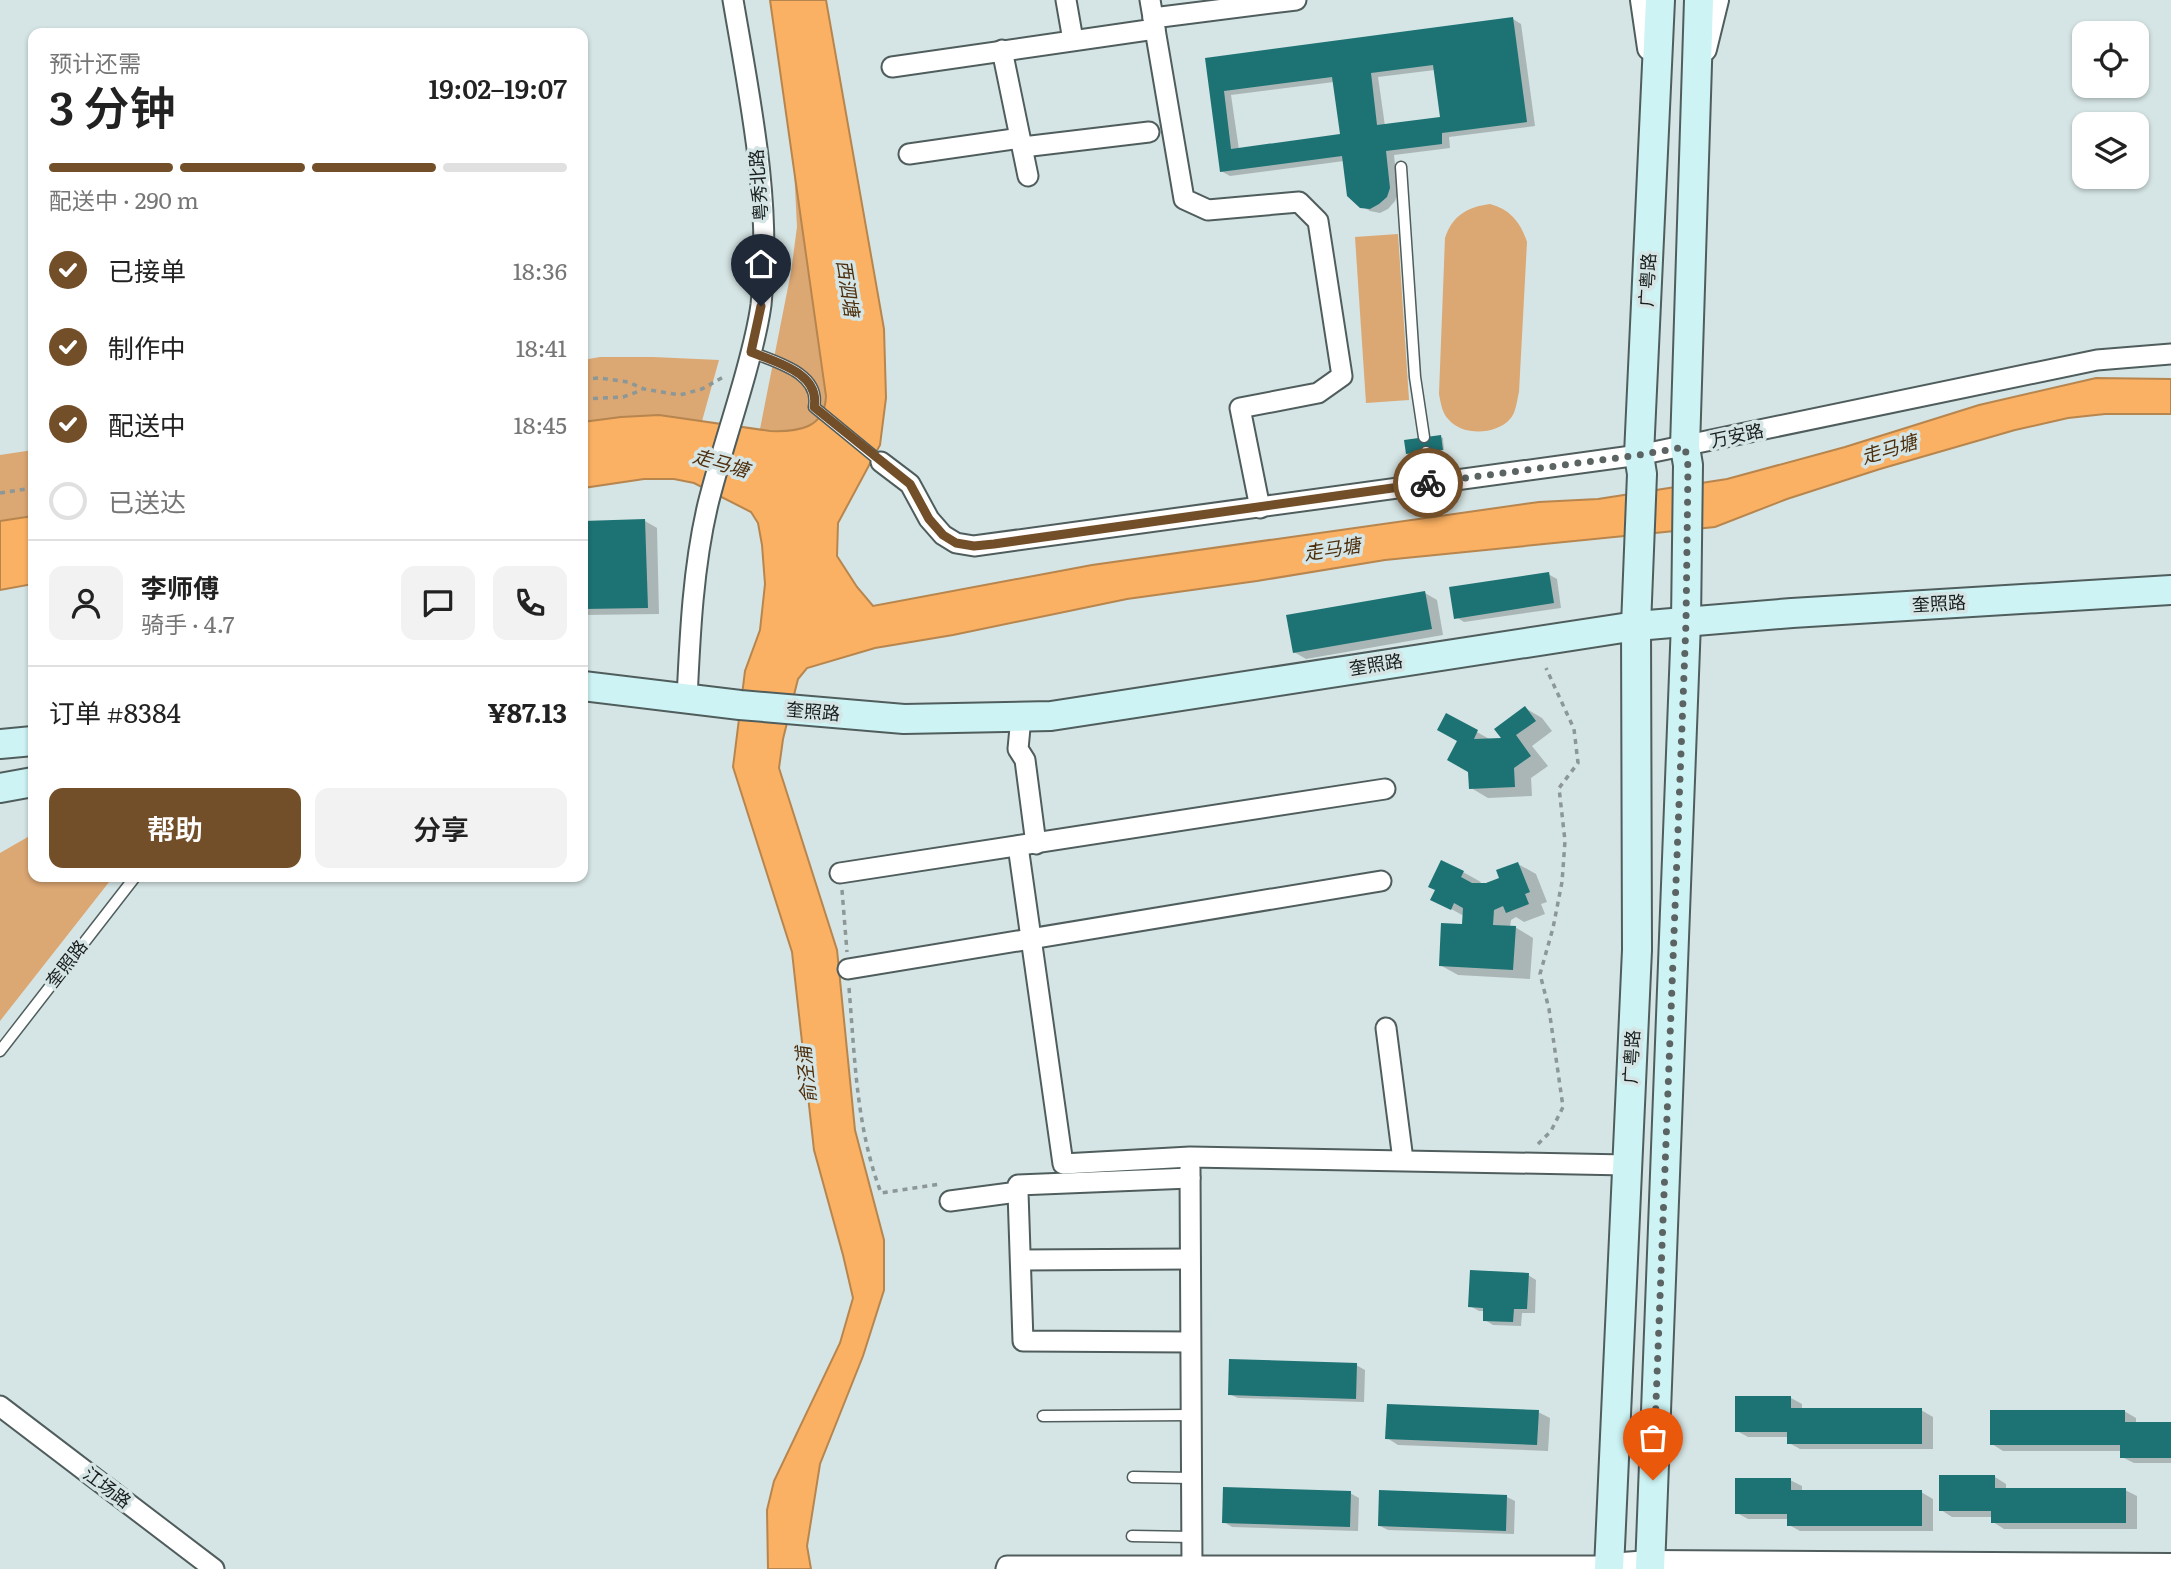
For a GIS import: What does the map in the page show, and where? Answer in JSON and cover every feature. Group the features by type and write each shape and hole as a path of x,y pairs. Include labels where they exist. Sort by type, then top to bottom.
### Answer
{"main road":[{"name":"广粤路","path":"1609,1567 1637,950 1636,625 1660,0"},
{"path":"1687,456 1699,0"},
{"name":"广粤路","path":"1650,1566 1686,622 1687,456"},
{"name":"奎照路","path":"588,687 740,705 904,719 1051,716 1636,625 2171,590"},
{"path":"0,744 28,741"},
{"path":"0,788 28,783"}],"street":[{"name":"粤秀北路","path":"687,699 690,630 708,505 750,357 761,306 763,257 760,168 733,0"},
{"path":"1066,0 1073,40"},
{"path":"892,67 1073,40 1153,16 1296,0"},
{"name":"广粤路","path":"1643,0 1657,87"},
{"path":"1695,87 1716,0"},
{"path":"1153,16 1184,199 1208,210 1299,202 1318,221 1342,376 1318,393 1240,408 1260,508"},
{"path":"1002,50 1028,176"},
{"path":"909,154 1149,132"},
{"name":"万安路","path":"881,462 910,484 929,519 943,535 956,543 974,546 1430,483 1641,465 2097,360 2171,354"},
{"path":"1021,717 1018,749 1025,760 1031,940 1063,1164 1190,1157 1627,1165"},
{"path":"840,873 1385,789"},
{"path":"848,969 1381,881"},
{"path":"1386,1028 1403,1160"},
{"path":"1190,1157 1192,1567"},
{"path":"1190,1178 1018,1185 1023,1341 1190,1342"},
{"path":"950,1201 1018,1192"},
{"path":"1021,1260 1190,1259"},
{"name":"江场路","path":"0,1406 214,1569"},
{"path":"1010,1567 2171,1566"}],"lane":[{"path":"1401,166 1415,377 1424,437"},
{"name":"万安路","path":"750,357 796,371 807,380 813,390 814,407 881,462"},
{"path":"1426,452 1430,483"},
{"name":"奎照路","path":"0,1051 131,882"},
{"path":"1043,1416 1191,1415"},
{"path":"1133,1477 1191,1478"},
{"path":"1132,1536 1193,1537"}],"path":[{"path":"588,379 628,382 666,394 690,393 702,389 750,357"},
{"path":"588,399 623,397 644,389"},
{"path":"0,493 28,489"},
{"path":"1520,1162 1551,1131 1563,1107 1549,1009 1540,974 1562,881 1565,841 1559,788 1578,763 1574,729 1546,667"},
{"path":"840,873 859,1107 869,1161 881,1194"}],"shaded area":[{"path":"794,168 826,396 824,408 812,424 793,431 771,431 760,429 791,272 797,227"},
{"path":"1490,204 1503,209 1514,218 1527,242 1516,406 1510,419 1504,424 1480,432 1455,425 1442,408 1439,394 1445,238 1456,218 1474,207"},
{"path":"1398,234 1409,400 1366,403 1355,237"},
{"path":"653,357 719,360 702,421 659,415 588,421 588,359"},
{"path":"28,451 28,516 0,521 0,455"},
{"path":"28,837 28,882 109,882 0,1021 0,853"}],"water":[{"path":"770,0 826,0 884,329 886,398 880,445 838,523 837,556 873,606 1092,565 1539,502 1598,499 1727,479 1845,447 1979,405 2096,378 2171,379 2171,414 2105,414 2068,418 2015,430 1787,499 1715,527 1385,560 1127,599 953,635 875,648 807,668 798,679 783,739 779,768 837,950 855,1130 884,1240 884,1290 863,1356 820,1464 807,1546 811,1569 768,1569 767,1510 774,1481 840,1343 853,1298 814,1150 792,952 733,767 745,671 760,630 765,584 762,545 758,523 751,512 694,483 674,479 644,479 588,487 588,421 659,415 770,431 790,431 815,422 821,416 826,396"},
{"path":"28,517 28,585 0,590 0,521"}],"building":[{"path":"1513,17 1527,122 1442,133 1442,144 1386,151 1390,188 1387,197 1370,209 1360,208 1347,196 1342,156 1220,172 1205,58","holes":["1433,65 1440,117 1377,125 1371,73","1332,77 1340,134 1231,149 1224,91"]},
{"path":"1441,435 1443,450 1406,454 1404,440"},
{"path":"645,519 648,608 588,609 588,521"},
{"path":"1549,572 1554,603 1454,619 1449,587"},
{"path":"1425,591 1432,629 1293,653 1286,615"},
{"path":"1525,706 1536,721 1516,735 1531,756 1514,768 1515,787 1469,789 1468,772 1447,760 1457,741 1437,730 1446,713 1478,730 1474,739 1501,738 1494,729"},
{"path":"1441,860 1464,871 1461,877 1472,883 1486,883 1499,878 1496,870 1518,862 1530,892 1525,894 1529,904 1506,913 1503,906 1494,910 1493,925 1516,926 1513,970 1439,966 1441,923 1462,924 1463,908 1454,903 1451,910 1430,900 1435,890 1428,887"},
{"path":"1470,1270 1529,1273 1527,1309 1514,1309 1513,1322 1483,1321 1483,1308 1468,1307"},
{"path":"1229,1359 1357,1363 1356,1399 1228,1395"},
{"path":"1735,1396 1791,1396 1791,1408 1922,1408 1922,1444 1787,1444 1787,1432 1735,1432"},
{"path":"1387,1404 1539,1410 1537,1445 1385,1439"},
{"path":"1990,1410 2125,1410 2125,1422 2171,1422 2171,1458 2120,1458 2120,1445 1990,1445"},
{"path":"1939,1475 1995,1475 1995,1488 2126,1488 2126,1523 1991,1523 1991,1511 1939,1511"},
{"path":"1735,1478 1791,1478 1791,1490 1922,1490 1922,1526 1787,1526 1787,1514 1735,1514"},
{"path":"1223,1487 1351,1491 1350,1527 1222,1523"},
{"path":"1379,1490 1507,1495 1506,1531 1378,1526"}],"way so far":[{"path":"1428,483 1685,447 1688,466 1686,622 1653,1480"}],"route":[{"path":"761,306 751,352 796,371 807,380 813,390 814,407 910,484 929,519 943,535 956,543 974,546 994,544 1428,483"}],"water label":[{"name":"西泗塘","path":"848,288"},
{"name":"走马塘","path":"1889,449"},
{"name":"走马塘","path":"721,463"},
{"name":"走马塘","path":"1332,549"},
{"name":"俞泾浦","path":"806,1075"}]}
